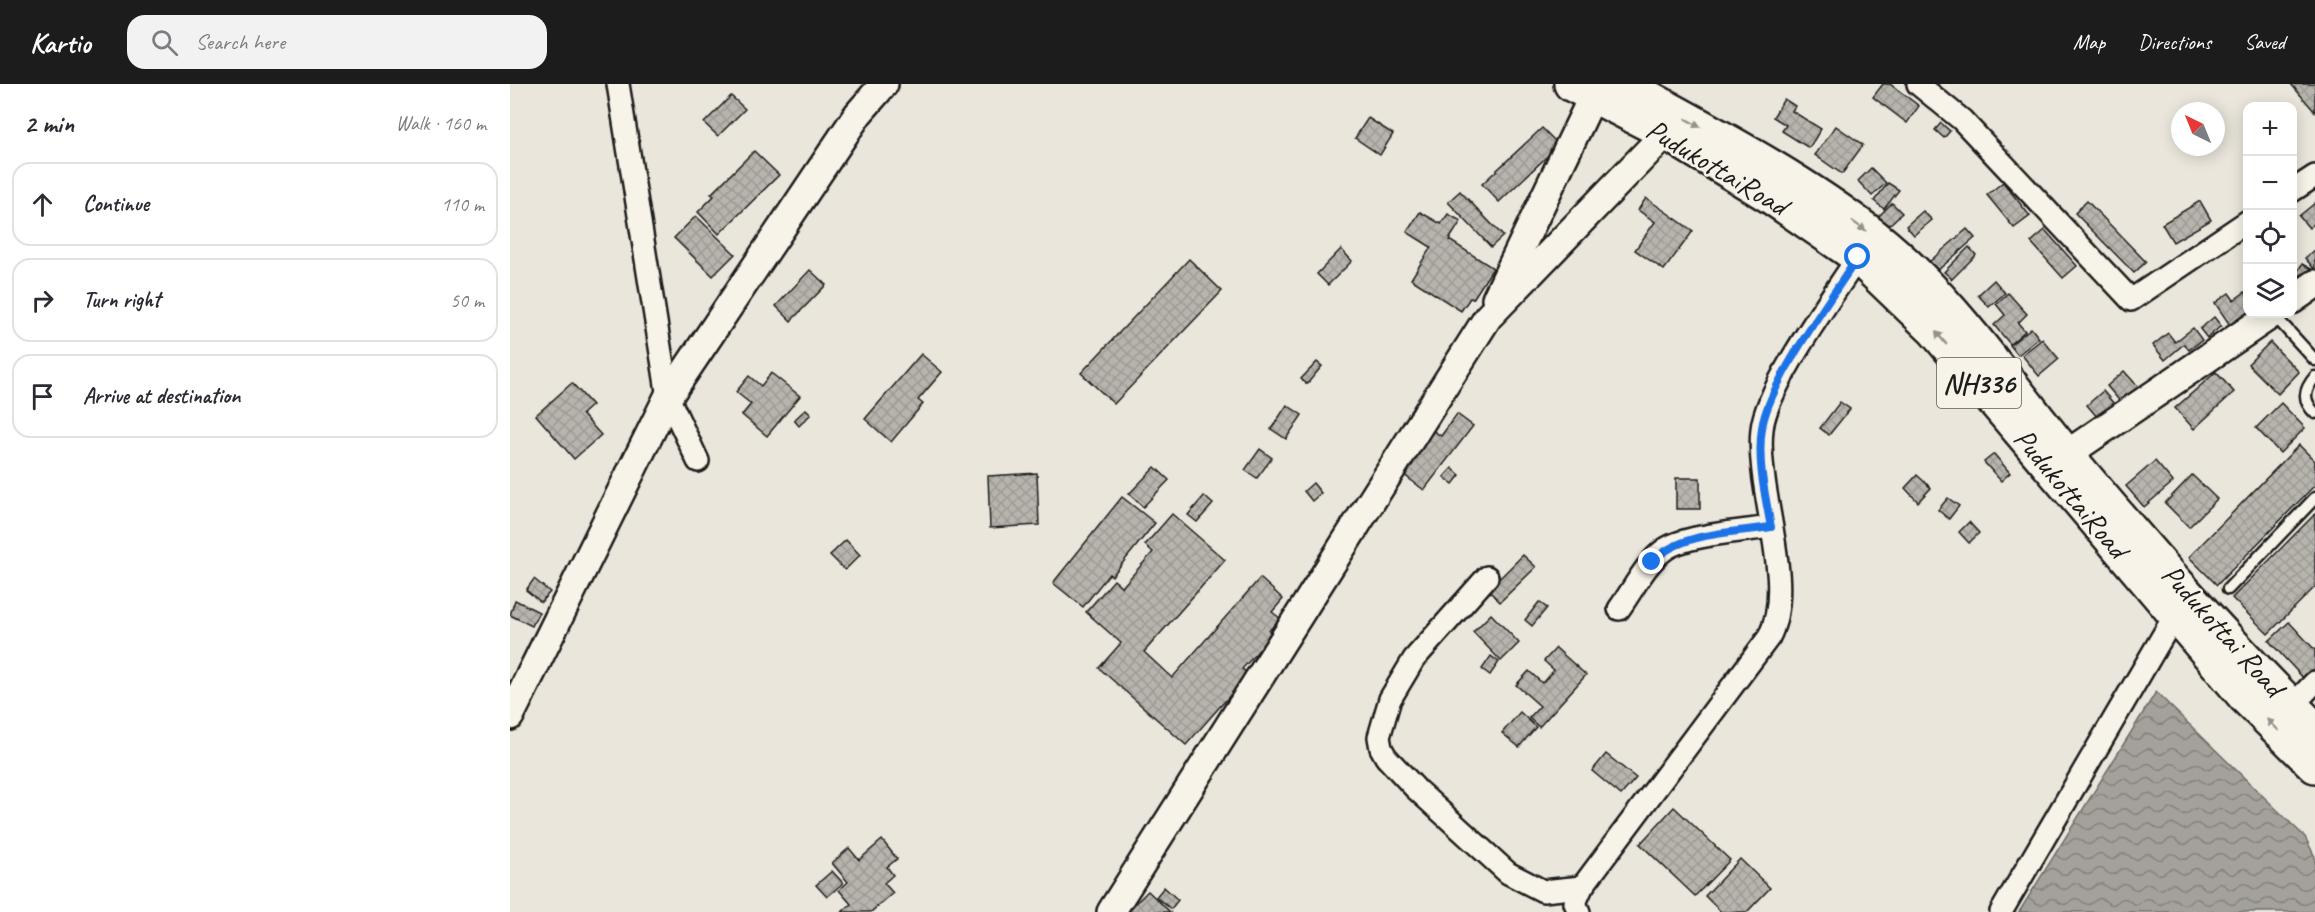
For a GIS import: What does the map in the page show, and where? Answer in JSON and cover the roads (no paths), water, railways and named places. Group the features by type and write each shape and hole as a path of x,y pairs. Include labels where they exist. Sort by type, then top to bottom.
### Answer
{"highway":[{"name":"Pudukottai Road","path":"1624,84 1785,174 1875,237 1953,311 2059,463 2190,619 2292,706 2315,729"},
{"name":"PudukottaiRoad","path":"1582,90 1666,133 1771,196 1858,257 1934,330 2059,463"},
{"name":"NH336","path":"2190,619 2245,697 2315,766"}],"street":[{"path":"618,84 668,397 698,461"},
{"path":"510,716 668,397 858,114 884,84"},
{"path":"1918,84 1962,120 2131,300 2243,224"},
{"path":"1111,912 1488,317 1582,90"},
{"path":"1488,317 1666,133"},
{"path":"2297,188 2315,176"},
{"path":"1579,912 1575,903 1582,887 1768,637 1775,624 1778,592 1771,527 1761,472 1762,427 1773,394 1858,257"},
{"path":"2297,297 2315,284"},
{"path":"2059,463 2266,318"},
{"path":"1619,609 1652,562 1664,549 1680,541 1771,527"},
{"path":"1487,577 1414,658 1390,699 1379,737 1381,748 1386,757 1416,789 1508,873 1543,891 1582,887"},
{"path":"2001,912 2190,619"},
{"path":"2292,706 2315,682"}],"lane":[{"path":"2276,318 2315,360"},
{"path":"2315,377 2305,392 2305,400 2315,413"},
{"path":"2228,589 2315,498"}],"water":[{"path":"2156,692 2305,837 2315,857 2315,912 2019,912"}]}
